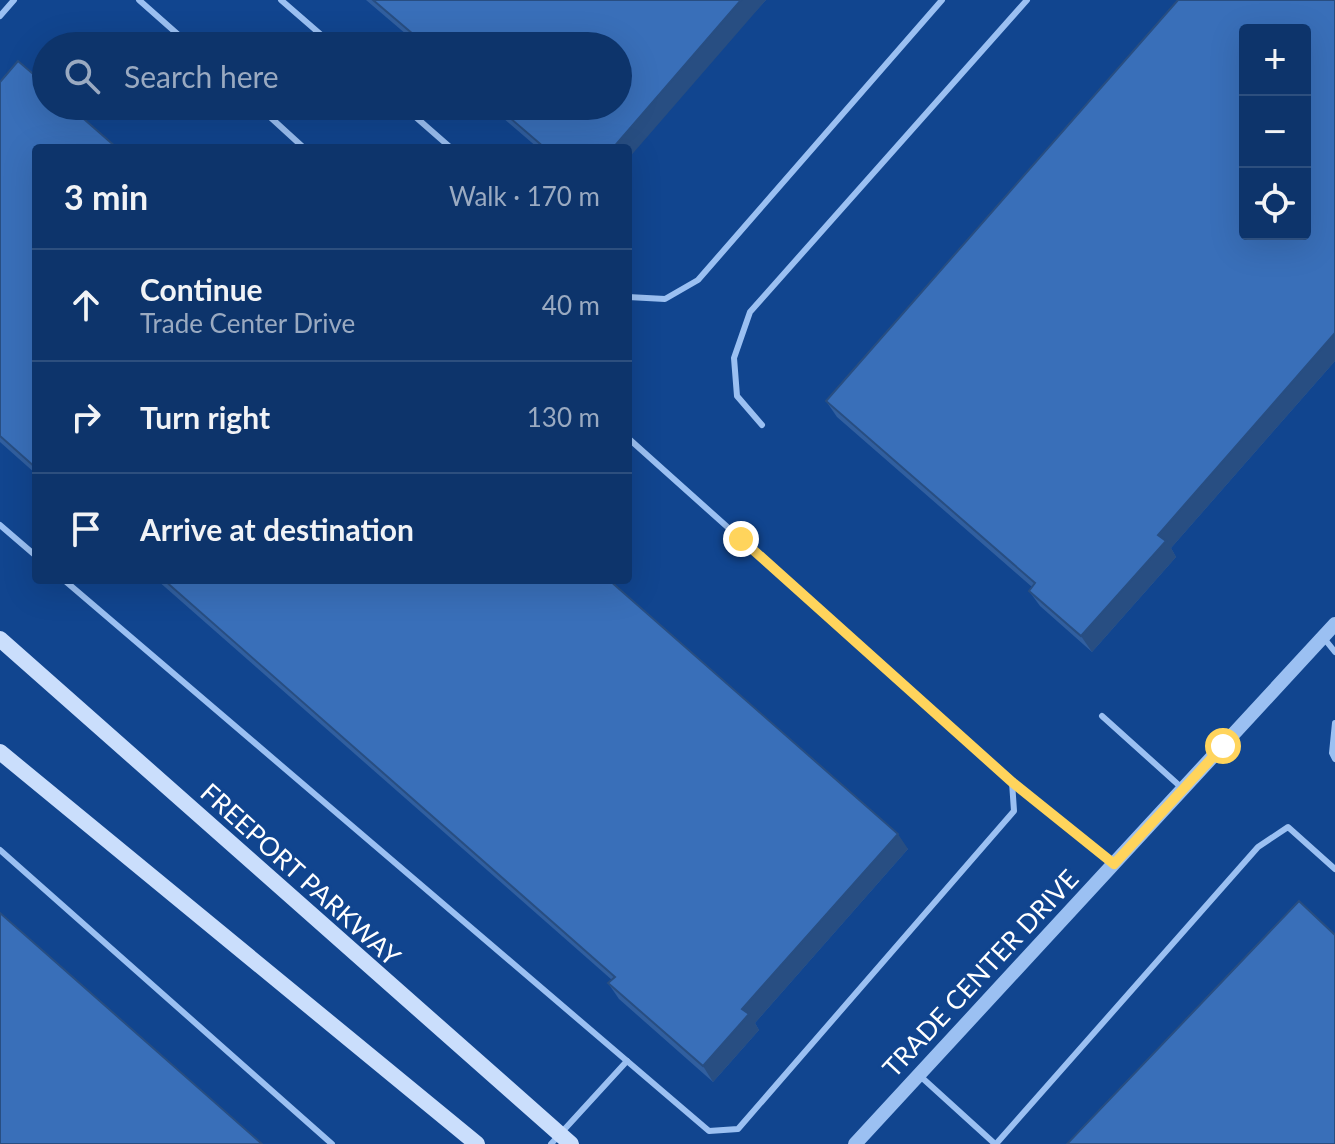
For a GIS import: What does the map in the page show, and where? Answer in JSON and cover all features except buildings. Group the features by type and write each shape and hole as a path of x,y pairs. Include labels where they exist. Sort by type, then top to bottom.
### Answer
{"main road":[{"name":"FREEPORT PARKWAY","path":"0,639 561,1141"},
{"path":"0,752 477,1144"}],"street":[{"name":"TRADE CENTER DRIVE","path":"855,1144 1335,624"}],"lane":[{"path":"0,16 14,0"},
{"path":"139,0 175,32"},
{"path":"281,0 318,32"},
{"path":"632,297 665,299 698,280 942,0"},
{"path":"762,425 737,396 734,358 750,312 1027,0"},
{"path":"273,120 300,144"},
{"path":"419,120 446,144"},
{"path":"632,442 1012,782 1114,864"},
{"path":"0,525 32,553"},
{"path":"69,584 709,1131 738,1129 1014,811 1012,782"},
{"path":"1323,637 1335,652"},
{"path":"1102,716 1183,789"},
{"path":"1335,723 1332,753 1335,759"},
{"path":"919,1075 996,1144 1258,847 1288,827 1335,869"},
{"path":"0,850 332,1144"},
{"path":"561,1141 627,1061"}],"route":[{"path":"741,539 1012,782 1114,864 1223,746"}]}
